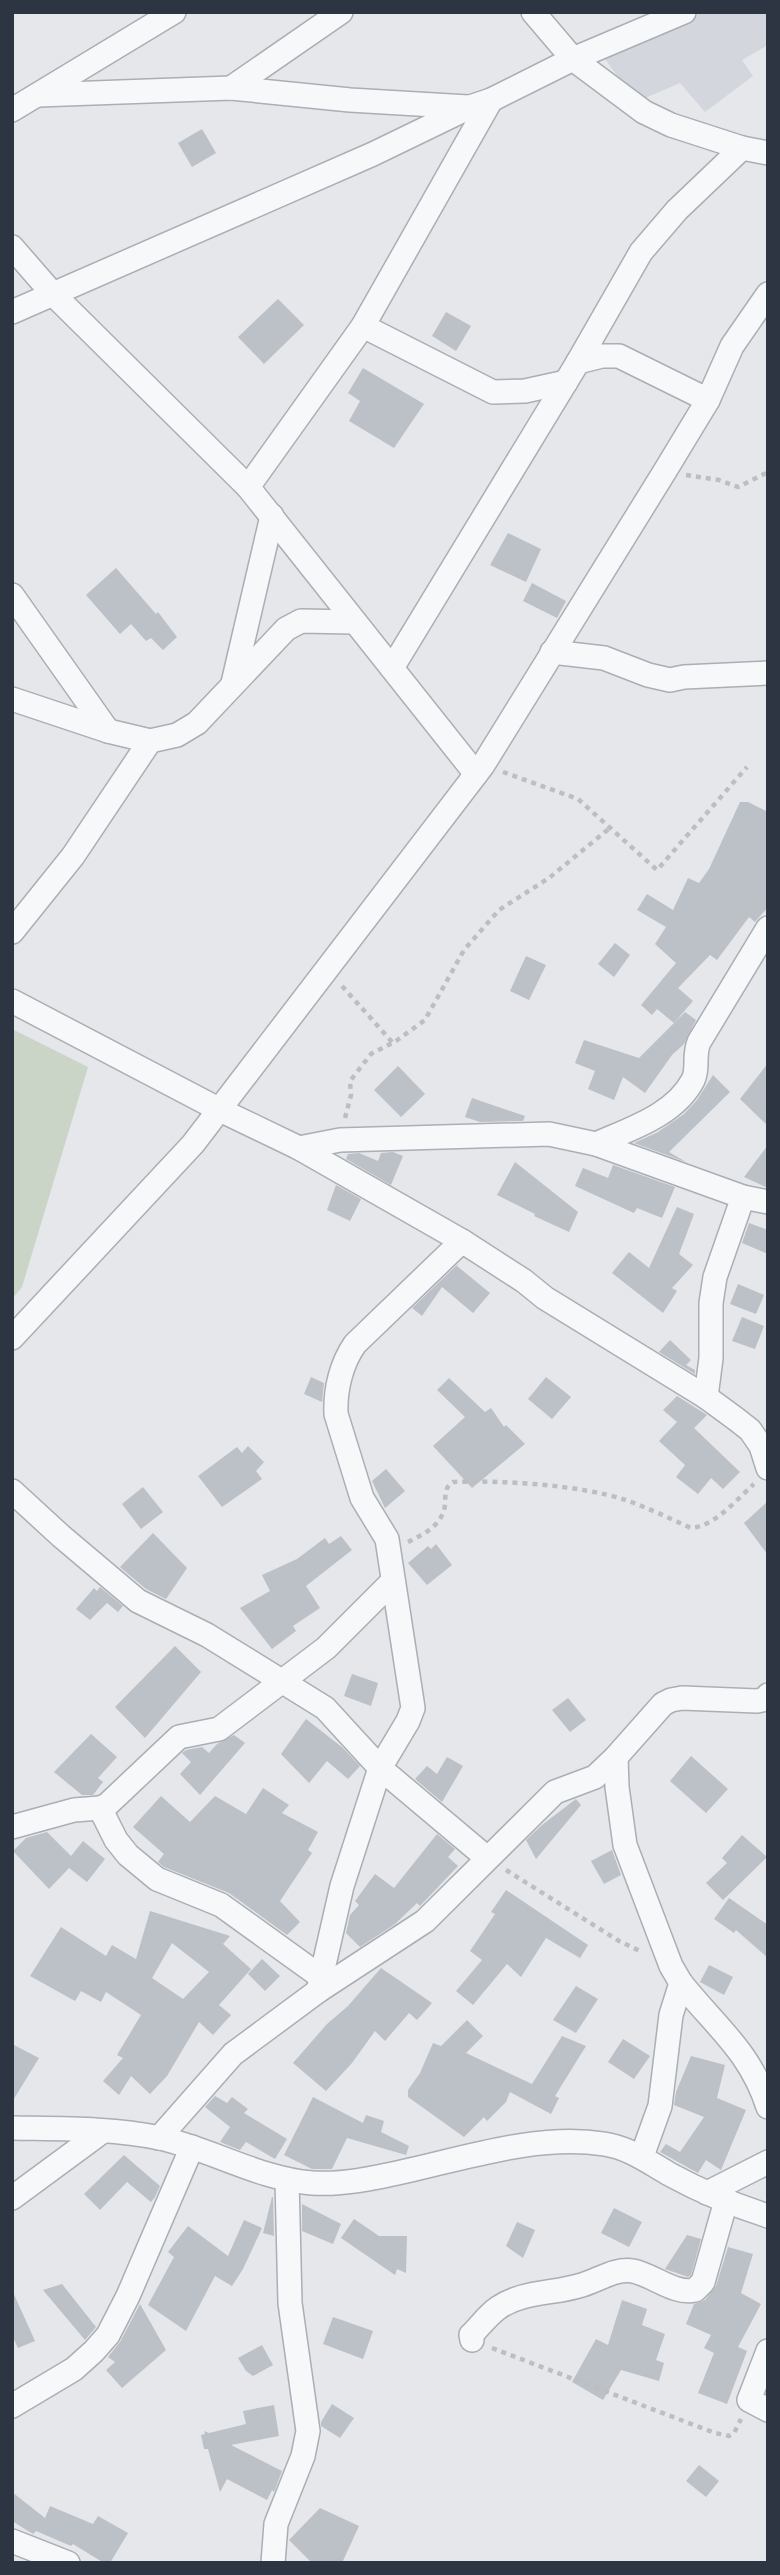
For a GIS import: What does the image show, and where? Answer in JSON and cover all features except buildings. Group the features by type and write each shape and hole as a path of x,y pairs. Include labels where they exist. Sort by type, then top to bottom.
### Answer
{"street":[{"path":"12,110 174,12"},
{"path":"231,88 341,12"},
{"path":"533,12 573,59 622,97 653,116 671,125 742,148 768,153"},
{"path":"12,312 373,154 573,59 684,12"},
{"path":"38,95 231,88 350,100 480,104"},
{"path":"248,487 363,326 480,104"},
{"path":"392,668 572,372 641,252 677,211 742,148"},
{"path":"12,247 52,293 248,487 354,622 479,769"},
{"path":"12,1338 172,1168 220,1110 479,769 665,471 708,400 732,346 768,294"},
{"path":"363,326 493,392 526,391 602,356 619,356 708,400"},
{"path":"233,683 272,516"},
{"path":"12,595 108,732"},
{"path":"12,699 108,732 150,741 177,734 197,723 286,629 301,621 354,622"},
{"path":"552,652 615,660 659,679 766,674"},
{"path":"12,932 74,856 150,741"},
{"path":"596,1144 647,1121 674,1102 694,1079 695,1050 768,928"},
{"path":"12,1001 220,1110 299,1148 462,1241 524,1281 545,1298 706,1397 750,1430 761,1446 763,1474"},
{"path":"299,1148 340,1140 549,1134 596,1144 743,1197 768,1202"},
{"path":"706,1397 715,1277 743,1197"},
{"path":"319,1984 342,1886 380,1768 413,1708 392,1582 390,1552 382,1529 362,1498 336,1414 335,1402 346,1357 355,1344 462,1241"},
{"path":"12,1491 127,1593 207,1635 325,1708 380,1768 487,1858"},
{"path":"12,1827 74,1810 100,1808 113,1800 179,1737 219,1729 332,1642 392,1582"},
{"path":"159,2138 233,2054 319,1984 425,1922 555,1792 595,1777 616,1757 654,1712 671,1700 757,1701 768,1695"},
{"path":"616,1757 625,1845 676,1975 748,2061 761,2085 768,2107"},
{"path":"100,1808 116,1840 157,1879 221,1905 319,1984"},
{"path":"642,2156 660,2106 676,1975"},
{"path":"12,2128 103,2131 159,2138 287,2180 339,2183 369,2180 532,2144 605,2144 642,2156 670,2174 717,2197 768,2216"},
{"path":"12,2198 103,2131"},
{"path":"12,2406 74,2369 108,2335 128,2296 192,2147"},
{"path":"472,2340 471,2335 498,2309 514,2300 581,2286 616,2272 630,2270 684,2291 695,2290 703,2282 717,2197 768,2162"},
{"path":"273,2563 276,2524 303,2456 308,2431 290,2303 287,2180"},
{"path":"758,2405 768,2351"},
{"path":"12,2540 68,2563"}],"path":[{"path":"665,471 719,480 738,487 768,472"},
{"path":"479,769 578,799 657,870 747,767"},
{"path":"340,1140 351,1095 350,1081 371,1054 393,1043 425,1020 464,950 499,910 549,878 611,827"},
{"path":"327,968 393,1043"},
{"path":"390,1552 425,1534 436,1524 444,1512 446,1490 453,1482 505,1482 579,1490 623,1499 691,1528 711,1521 763,1474"},
{"path":"487,1858 676,1975"},
{"path":"472,2340 715,2433 734,2433 758,2405"}],"shaded area":[{"path":"703,12 768,12 768,45 742,60 753,76 705,112 680,83 636,102 605,59"},
{"path":"12,1029 88,1067 22,1287 12,1299"}]}
